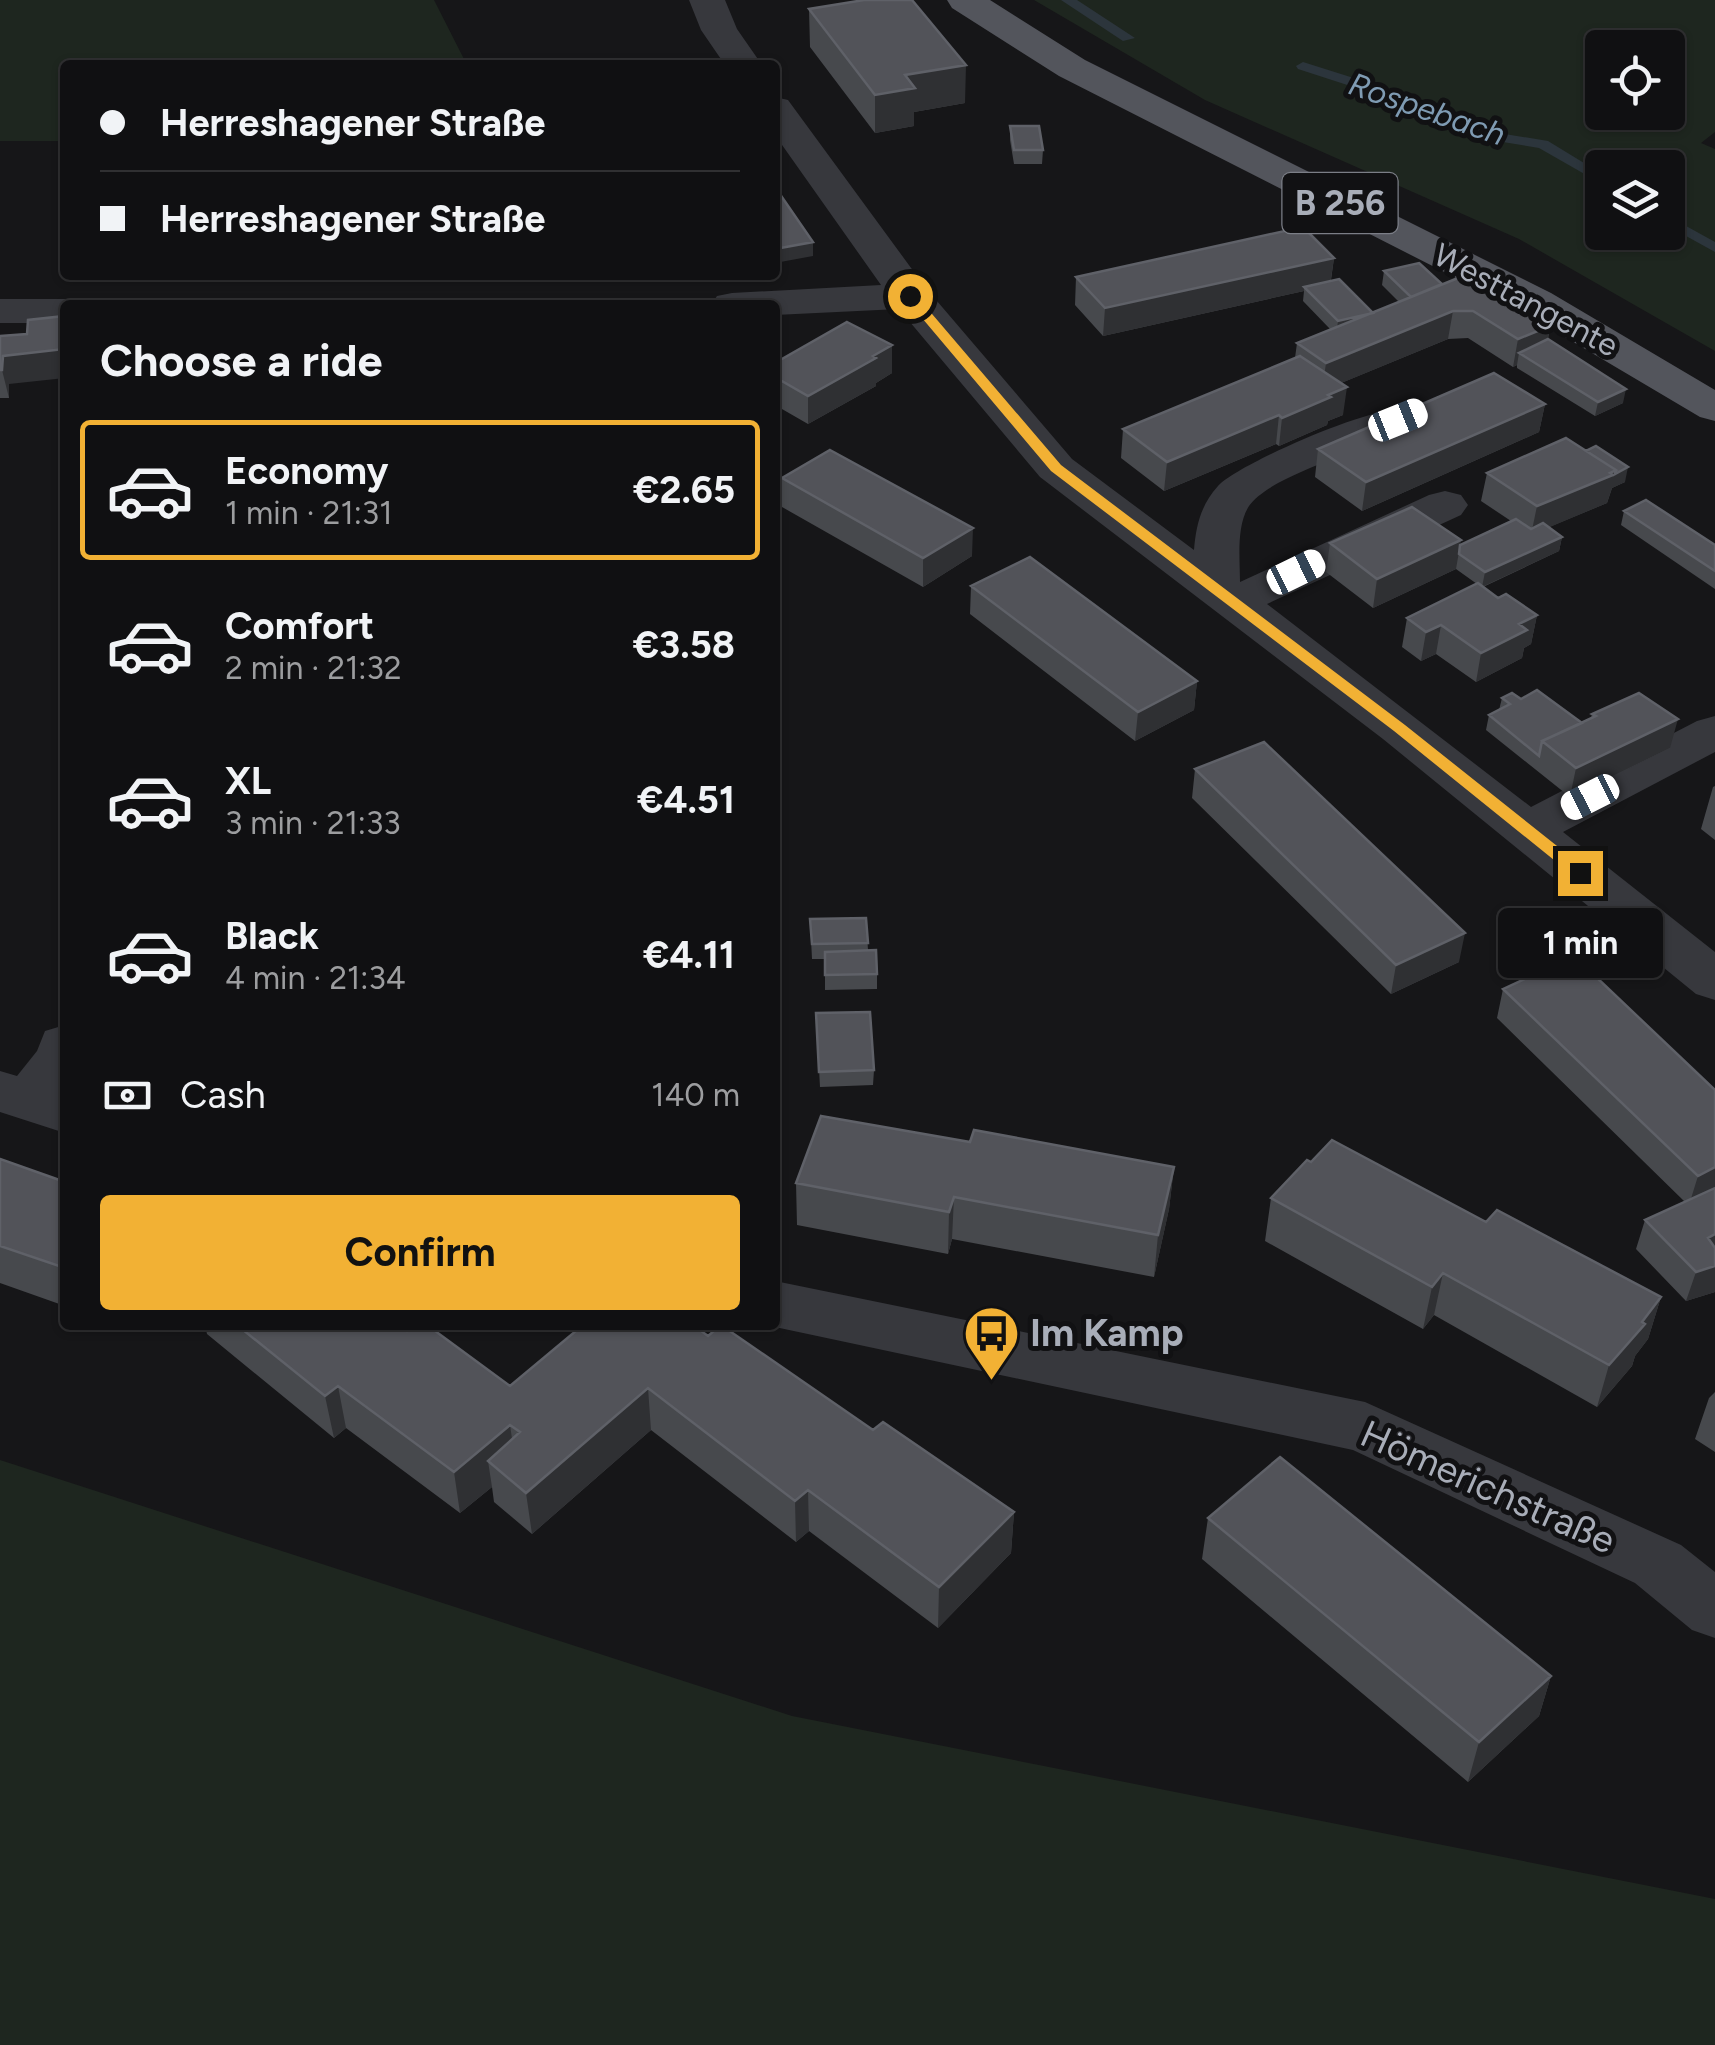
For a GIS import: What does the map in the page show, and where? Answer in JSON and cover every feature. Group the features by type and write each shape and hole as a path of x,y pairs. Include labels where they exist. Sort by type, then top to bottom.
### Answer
{"main road":[{"name":"Westtangente","path":"965,0 1072,68 1536,302 1715,408"}],"street":[{"path":"707,0 720,30 741,60"},
{"path":"780,115 910,296 1056,468 1527,830 1715,982"},
{"path":"780,303 910,296"},
{"path":"0,311 60,310"},
{"path":"1225,596 1218,537 1228,502 1254,478 1434,406"},
{"path":"1225,596 1445,505"},
{"path":"1527,830 1715,732"},
{"path":"31,1101 60,1062"},
{"name":"Hömerichstraße","path":"780,1305 1365,1427 1658,1564 1715,1610"}],"shaded area":[{"path":"0,0 434,0 464,60 60,60 60,141 0,141"},
{"path":"1034,0 1715,0 1715,132 1701,143 1715,149 1715,351 1519,239 1205,100"},
{"path":"0,1460 792,1716 1715,1899 1715,2045 0,2045"}],"building":[{"path":"864,0 912,0 966,65 905,75 915,88 875,95 809,9"},
{"path":"1010,126 1039,126 1043,150 1014,150"},
{"path":"780,194 813,242 780,248"},
{"path":"1303,227 1334,258 1105,308 1076,277"},
{"path":"1419,263 1442,284 1411,297 1384,271"},
{"path":"1468,274 1550,326 1518,339 1473,311 1453,311 1326,363 1297,343"},
{"path":"1339,279 1373,313 1338,321 1304,287"},
{"path":"60,317 60,350 3,356 0,370 0,336 27,334 28,320"},
{"path":"847,322 892,345 808,396 780,380 780,360"},
{"path":"1548,339 1626,389 1598,402 1519,353"},
{"path":"1300,356 1347,387 1282,418 1279,415 1167,462 1123,429"},
{"path":"1494,373 1545,404 1366,482 1318,449"},
{"path":"1566,438 1616,470 1610,473 1613,475 1537,506 1487,473"},
{"path":"1596,446 1628,467 1615,474 1616,470 1586,451"},
{"path":"830,450 973,528 923,558 782,478"},
{"path":"1646,500 1715,545 1715,571 1624,511"},
{"path":"1412,507 1461,540 1377,579 1330,543"},
{"path":"1516,519 1531,529 1543,523 1562,537 1485,572 1459,554 1460,545"},
{"path":"1030,557 1197,681 1138,712 971,586"},
{"path":"1478,583 1498,598 1506,594 1537,615 1519,624 1527,630 1481,653 1441,625 1426,632 1407,618"},
{"path":"1537,690 1582,723 1542,741 1539,756 1489,715 1510,704 1502,698 1512,693 1521,699"},
{"path":"1639,693 1678,719 1576,768 1542,741 1596,716 1592,714"},
{"path":"1264,742 1465,933 1396,965 1195,769"},
{"path":"866,918 868,943 812,944 810,919"},
{"path":"876,950 877,974 825,975 825,952"},
{"path":"1574,956 1715,1090 1715,1167 1698,1176 1503,989"},
{"path":"870,1012 874,1070 819,1072 816,1013"},
{"path":"821,1116 970,1142 974,1130 1174,1167 1158,1235 954,1197 949,1212 796,1183"},
{"path":"1332,1140 1486,1222 1497,1210 1661,1297 1642,1322 1645,1324 1609,1365 1443,1273 1432,1287 1271,1198"},
{"path":"0,1159 60,1180 60,1266 0,1246"},
{"path":"1715,1188 1715,1234 1708,1238 1715,1248 1715,1266 1696,1272 1645,1220"},
{"path":"243,1330 434,1330 510,1386 577,1330 700,1330 708,1336 715,1330 728,1330 873,1430 883,1422 1014,1512 939,1587 808,1490 795,1501 648,1388 526,1493 488,1461 520,1432 510,1425 454,1472 338,1386 325,1396"},
{"path":"1280,1457 1551,1676 1479,1742 1208,1518"}],"waterway":[{"name":"Rospebach","path":"1068,0 1128,38"},
{"name":"Rospebach","path":"1303,66 1377,90 1477,134 1543,144 1585,170"},
{"name":"Rospebach","path":"1685,230 1715,248"}],"place":[{"name":"Im Kamp","path":"991,1382"}],"route":[{"path":"910,296 1056,468 1400,728 1580,873"}]}
